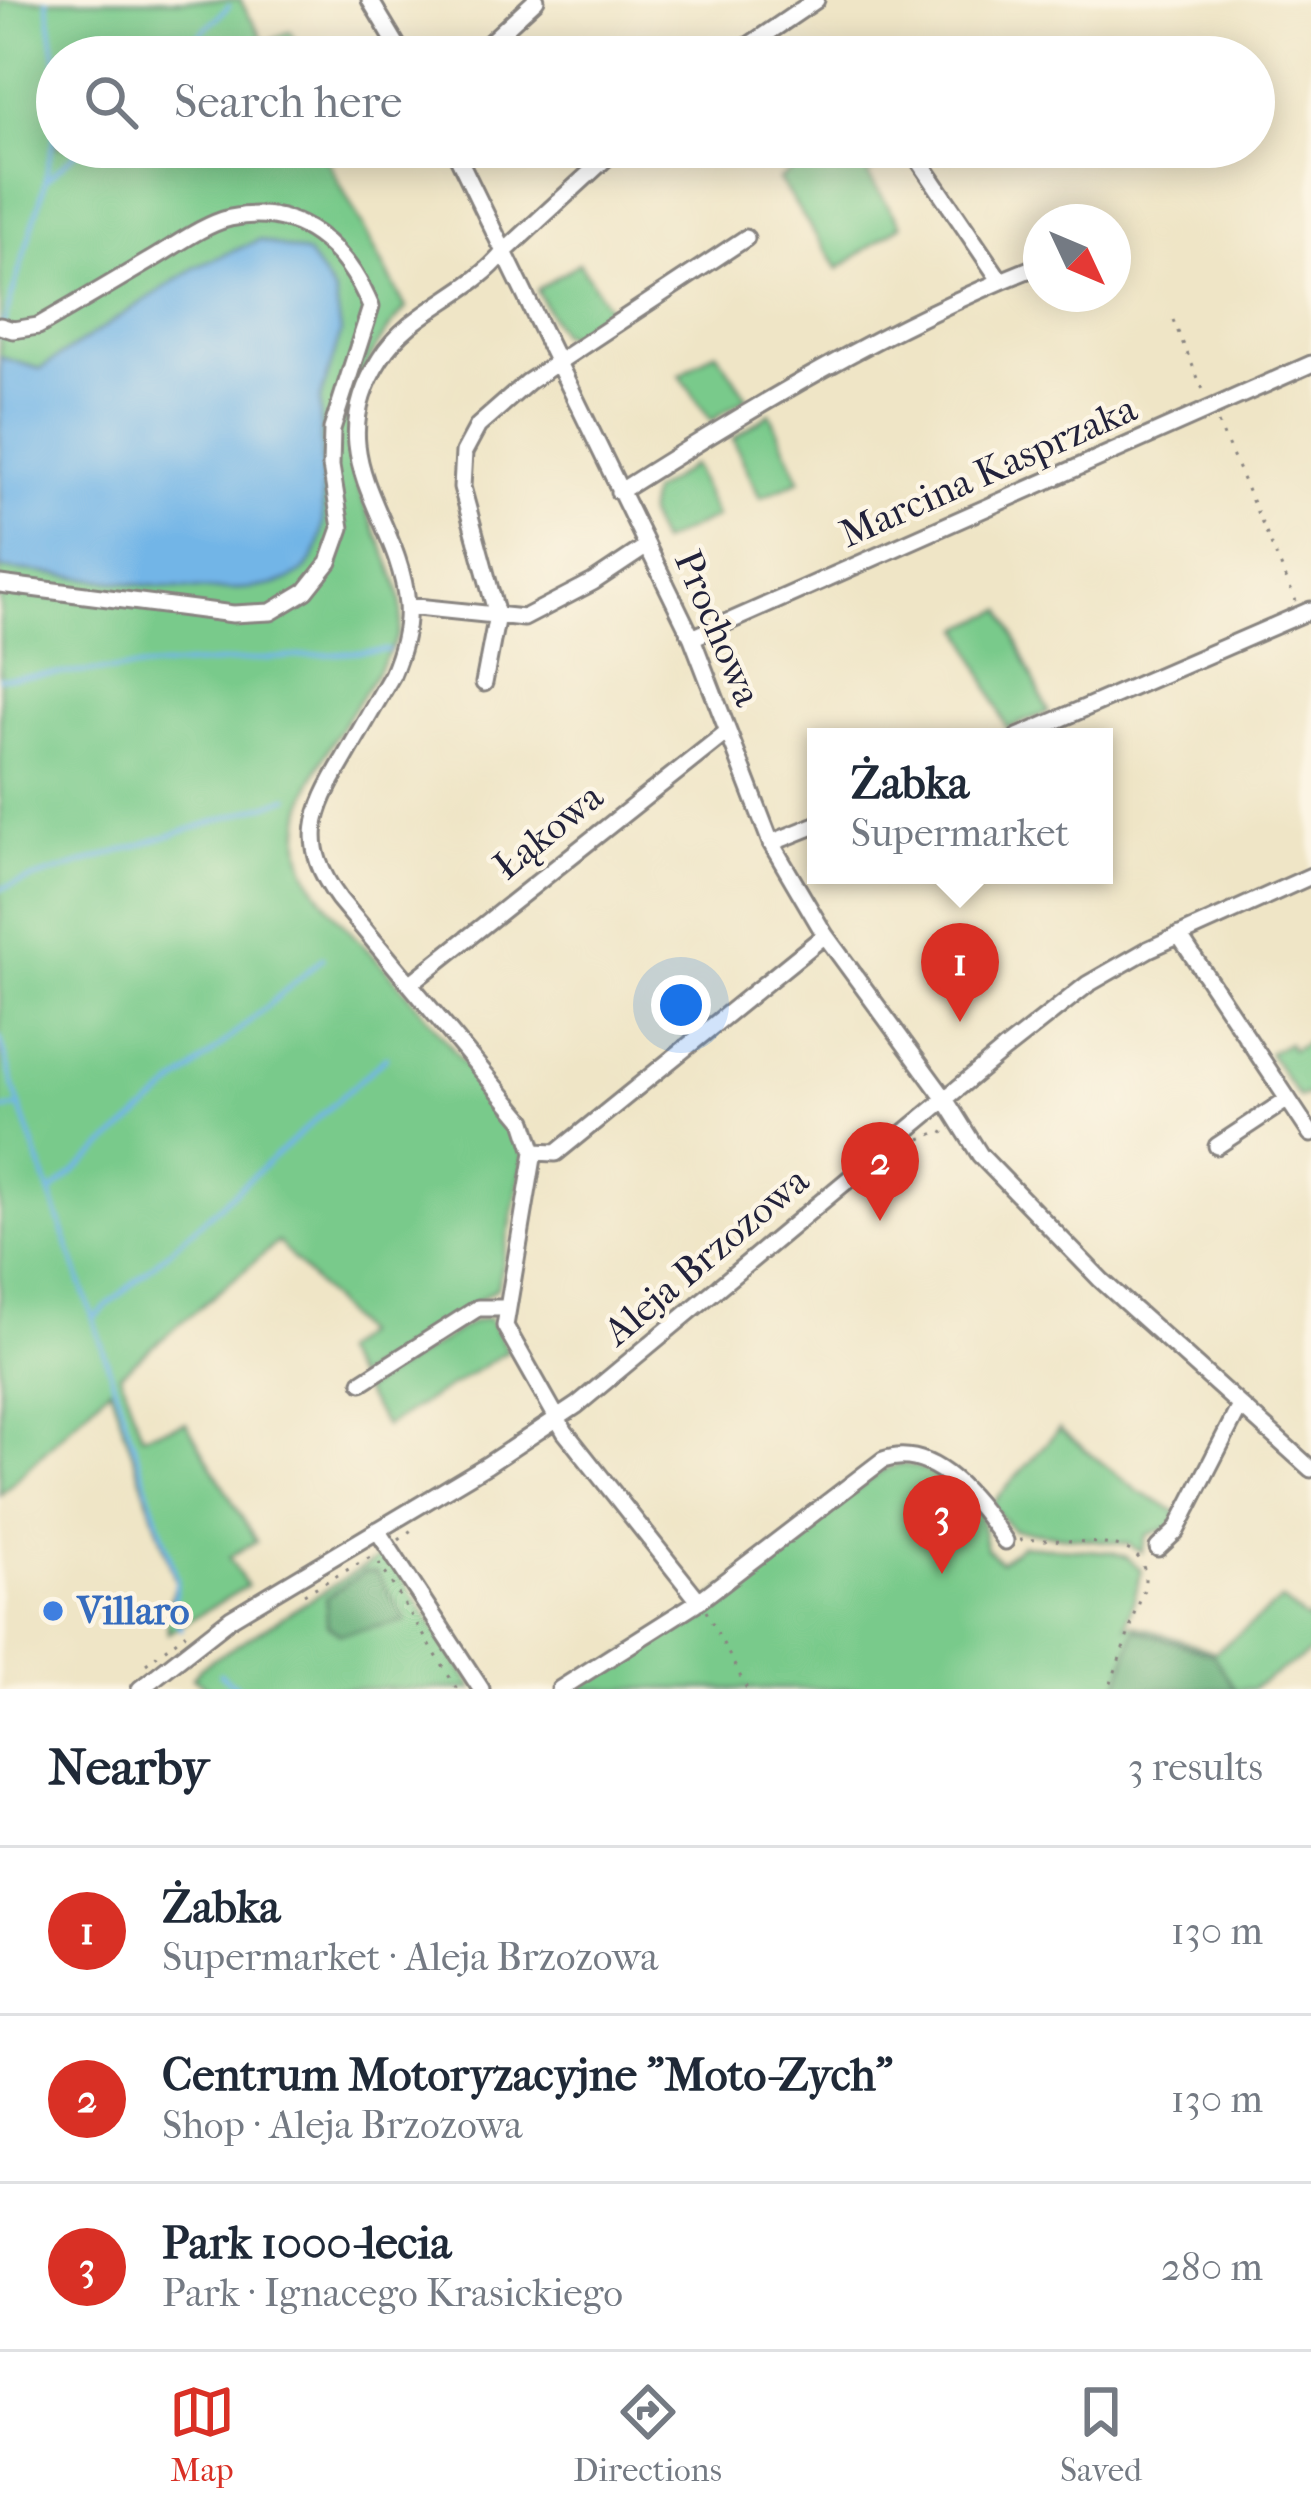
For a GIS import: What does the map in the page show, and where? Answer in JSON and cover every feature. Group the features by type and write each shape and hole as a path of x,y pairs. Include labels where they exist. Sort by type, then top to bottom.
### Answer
{"street":[{"path":"370,0 391,36"},
{"path":"497,36 536,0"},
{"path":"760,36 804,3"},
{"name":"Prochowa","path":"463,168 692,638 771,843 825,935 945,1099 980,1155 1026,1205 1311,1469"},
{"path":"595,168 488,272 423,312 397,335 378,361 357,428 360,472 394,554 407,606 400,656 316,809 314,850 327,882 524,1121 534,1152 505,1326 558,1418 699,1601"},
{"path":"924,168 1000,280"},
{"path":"0,326 13,330 38,326 227,219 258,215 295,221 332,242 360,280 371,307 332,429 331,466 340,528 329,562 306,591 271,612 233,614 0,584"},
{"path":"484,683 496,615 462,487 464,452 478,426 559,363 746,238"},
{"path":"620,492 820,368 1023,271"},
{"name":"Marcina Kasprzaka","path":"692,638 1311,364"},
{"path":"342,398 361,405"},
{"path":"407,606 524,618 646,546"},
{"path":"1039,728 1306,612"},
{"name":"Łąkowa","path":"411,983 727,732"},
{"path":"771,843 807,829"},
{"name":"Aleja Brzozowa","path":"140,1689 231,1618 558,1418 1073,994 1179,935 1311,876"},
{"path":"534,1152 556,1153 825,935"},
{"path":"1179,935 1311,1134"},
{"path":"1217,1146 1288,1099"},
{"path":"362,1382 478,1308 506,1308"},
{"path":"1158,1548 1176,1532 1240,1406"},
{"path":"560,1689 699,1601 883,1460 907,1453 934,1466 981,1506 1005,1541"},
{"path":"377,1530 481,1689"}],"path":[{"path":"1173,320 1306,612"},
{"path":"1005,1541 1125,1548 1142,1563 1147,1573 1144,1589 1109,1689"},
{"path":"374,1555 457,1689"},
{"path":"699,1601 748,1689"}],"green space":[{"path":"0,0 240,0 261,36 36,36 36,168 332,168 406,308 370,359 359,385 352,440 362,498 399,591 399,632 319,766 301,818 300,844 306,870 323,900 413,1000 508,1118 522,1140 524,1160 497,1288 355,1379 339,1352 361,1334 278,1242 120,1374 142,1435 186,1423 256,1541 229,1557 247,1586 168,1633 167,1608 176,1583 110,1387 0,1495"},
{"path":"797,168 876,168 867,174 901,225 838,269 779,180"},
{"path":"579,263 612,313 575,338 560,334 537,290"},
{"path":"716,351 747,397 711,421 680,375"},
{"path":"770,413 800,480 760,498 733,439"},
{"path":"693,465 716,517 660,543 647,515 651,493"},
{"path":"1003,610 1048,712 1007,728 962,628"},
{"path":"1311,1040 1311,1093 1299,1098 1269,1053 1288,1043 1291,1050"},
{"path":"489,1318 508,1351 385,1426 363,1391 472,1322"},
{"path":"1059,1429 1139,1492 1179,1513 1170,1527 1147,1536 1142,1552 1127,1544 1013,1530 991,1505"},
{"path":"899,1464 933,1475 980,1513 986,1548 1000,1562 1022,1545 1127,1557 1142,1571 1126,1626 1133,1624 1215,1652 1282,1600 1306,1620 1311,1617 1311,1652 1251,1689 571,1689 700,1607 883,1470"},
{"path":"386,1553 474,1689 210,1689 193,1678 201,1667"},
{"path":"364,1572 376,1572 406,1621 340,1634 327,1625 326,1598"},
{"path":"1135,1629 1213,1655 1235,1689 1117,1689"}],"water":[{"path":"259,240 308,254 335,294 341,332 320,401 323,524 317,551 306,568 276,584 242,589 157,586 0,569 0,357 40,369 196,267"}],"waterway":[{"path":"47,0 52,36"},
{"path":"198,36 229,6"},
{"path":"0,336 47,168"},
{"path":"47,179 59,168"},
{"path":"0,678 388,650"},
{"path":"0,889 289,798"},
{"path":"50,1193 323,958"},
{"path":"0,1037 177,1579 172,1611 181,1629"},
{"path":"95,1317 386,1057"},
{"path":"0,1110 18,1107"},
{"path":"220,1674 240,1689"}],"place":[{"name":"Żabka","path":"960,1022"},
{"name":"Centrum Motoryzacyjne \"Moto-Zych\"","path":"880,1221"},
{"name":"Park 1000-lecia","path":"942,1574"},
{"name":"Villaro","path":"53,1611"}]}
